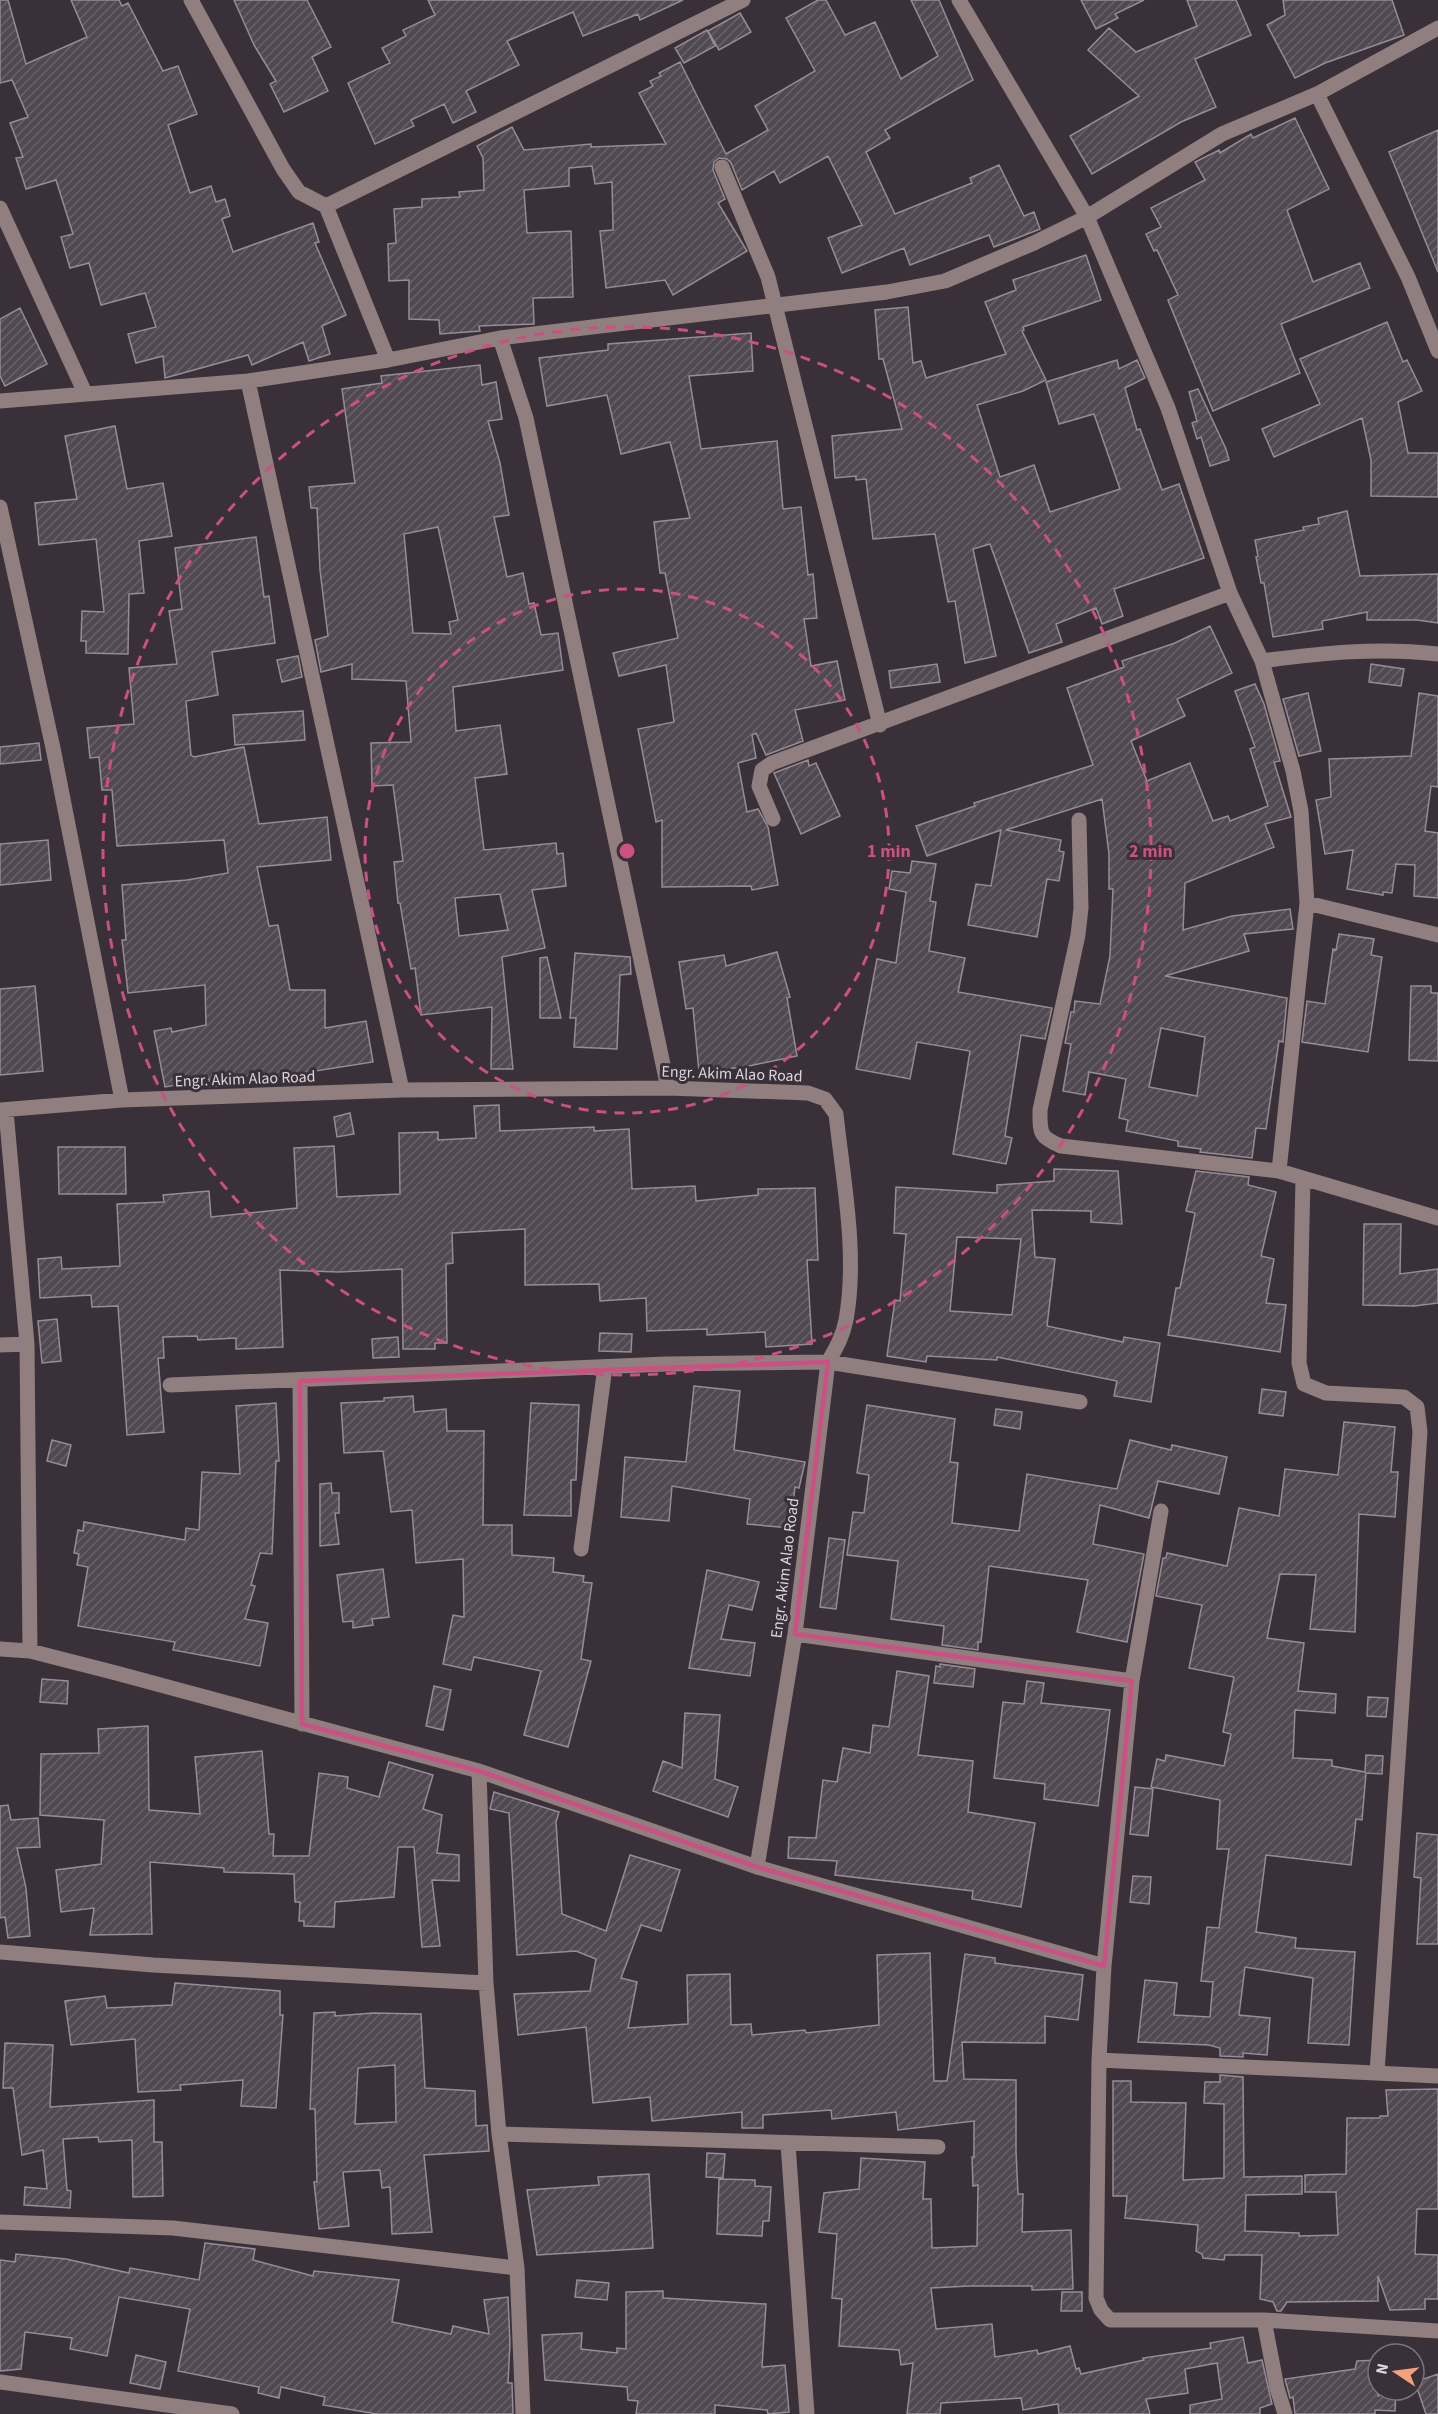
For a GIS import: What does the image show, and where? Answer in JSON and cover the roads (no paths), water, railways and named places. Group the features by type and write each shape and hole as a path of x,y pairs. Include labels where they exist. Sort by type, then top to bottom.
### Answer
{"street":[{"path":"191,0 283,169 299,192 326,206 388,360"},
{"path":"326,206 743,0"},
{"path":"959,0 1087,217 1168,408 1230,593 1262,661 1301,811 1307,903 1279,1171"},
{"path":"0,401 248,381 388,360 500,338 887,292 945,281 1034,243 1087,217 1222,134 1317,94 1438,28"},
{"path":"1317,94 1408,277 1438,351"},
{"path":"722,167 768,277 880,725"},
{"path":"0,208 85,393"},
{"path":"500,338 526,418 668,1088"},
{"path":"248,381 402,1090"},
{"path":"0,507 53,748 122,1100"},
{"path":"773,819 759,786 762,770 772,763 880,725 1230,593"},
{"path":"1262,661 1359,650 1402,650 1438,654"},
{"path":"1079,820 1081,908 1078,935 1040,1110 1040,1130 1045,1140 1060,1146 1279,1171 1438,1218"},
{"path":"1307,903 1438,935"},
{"name":"Engr. Akim Alao Road","path":"3,1110 122,1100 402,1090 668,1088 808,1093 825,1100 836,1114 850,1255 846,1319 841,1339 828,1362 795,1634 757,1868"},
{"path":"3,1110 27,1344 30,1651"},
{"path":"1303,1178 1299,1363 1304,1384 1326,1393 1404,1397 1417,1407 1420,1432 1377,2073"},
{"path":"0,1345 27,1344"},
{"path":"170,1384 300,1381 605,1367 828,1362 1080,1402"},
{"path":"581,1549 605,1367"},
{"path":"300,1381 302,1724"},
{"path":"1161,1510 1132,1681 1104,1966 1099,2060 1096,2298 1101,2310 1110,2320 1264,2320 1438,2331"},
{"path":"795,1634 1132,1681"},
{"path":"0,1649 30,1651 479,1771 757,1868 1104,1966"},
{"path":"479,1771 486,1983 499,2134 517,2268 523,2414"},
{"path":"0,1952 153,1965 486,1983"},
{"path":"1099,2060 1438,2076"},
{"path":"499,2134 789,2144 938,2146"},
{"path":"789,2144 807,2414"},
{"path":"0,2222 173,2228 517,2268"},
{"path":"1264,2320 1277,2388 1285,2414"},
{"path":"0,2382 232,2414"}]}
